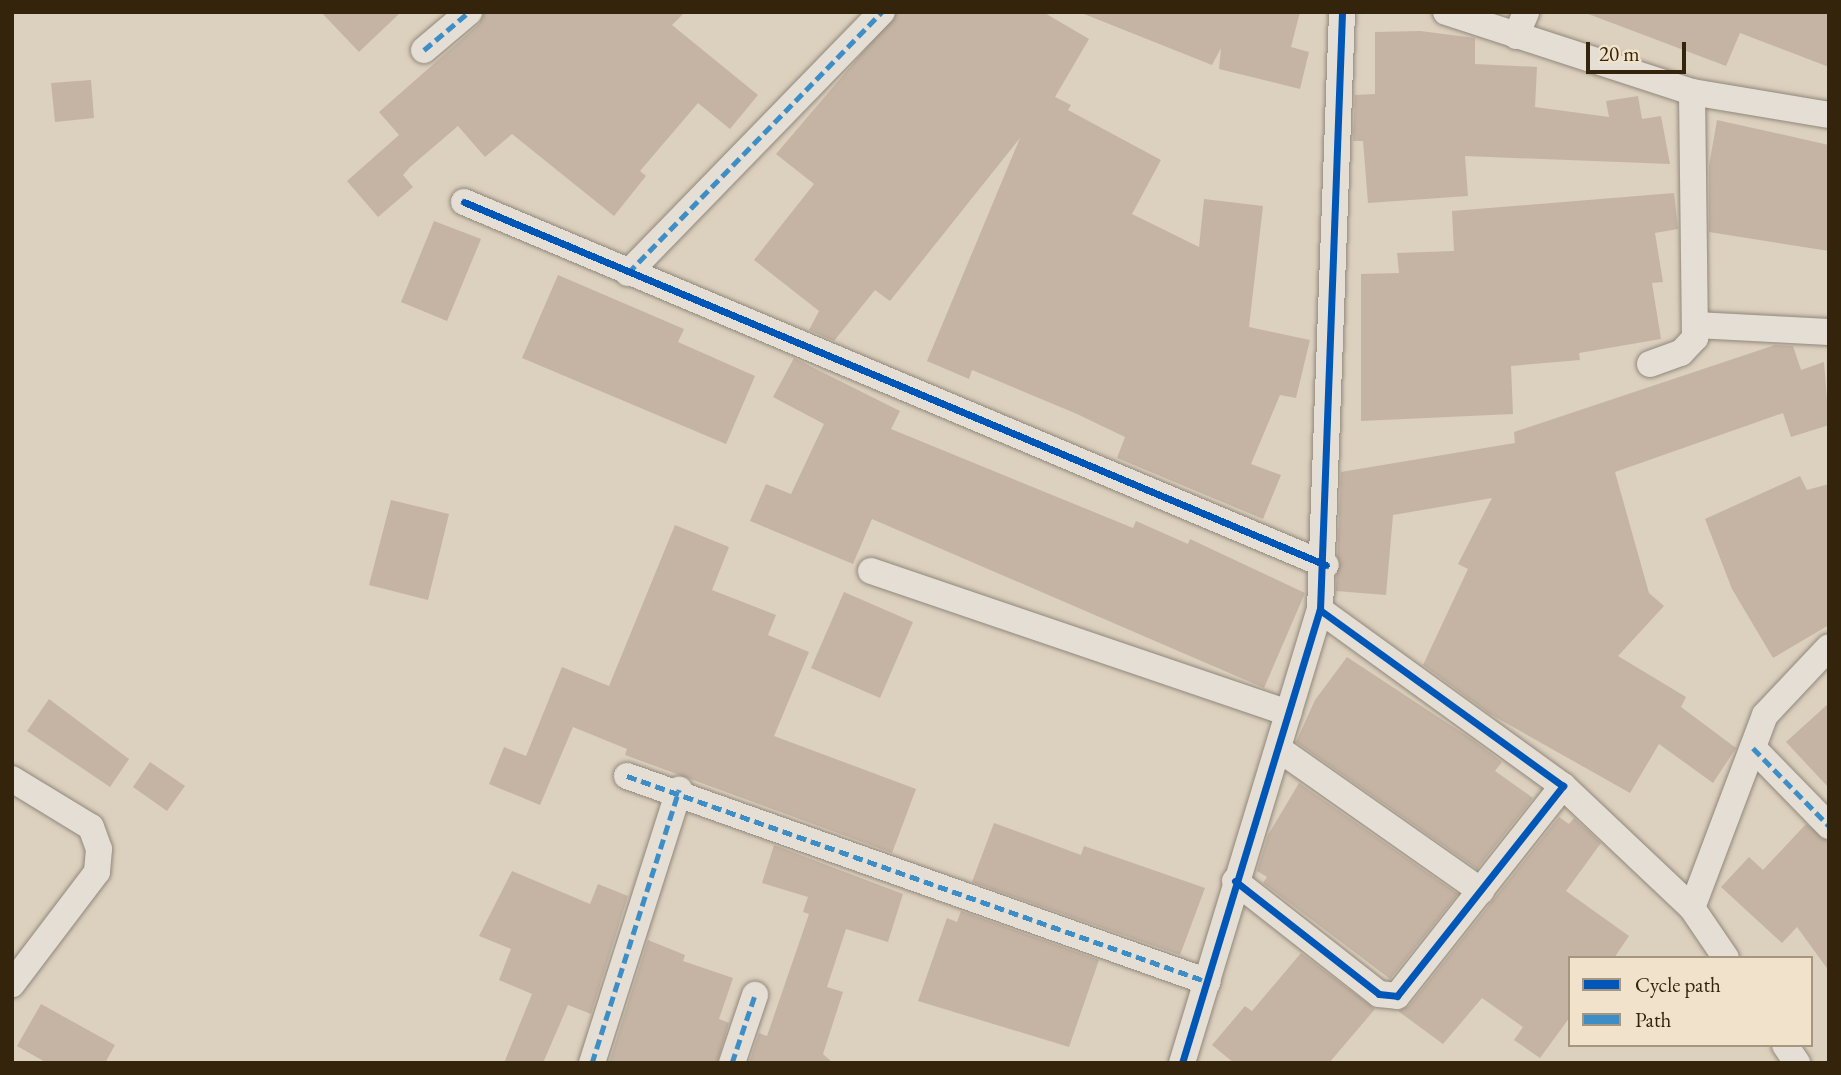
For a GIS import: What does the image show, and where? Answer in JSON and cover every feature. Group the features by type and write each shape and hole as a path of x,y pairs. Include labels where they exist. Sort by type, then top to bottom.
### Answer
{"street":[{"path":"424,50 468,12"},
{"path":"628,273 882,12"},
{"path":"1185,1061 1235,881 1279,749 1320,610 1326,565 1328,272 1342,12"},
{"path":"1446,12 1521,24 1692,92 1829,115"},
{"path":"1650,365 1681,354 1695,338 1692,92"},
{"path":"464,202 628,273 798,338 1326,565"},
{"path":"1696,325 1829,332"},
{"path":"871,571 1289,712"},
{"path":"1320,610 1563,786 1692,908 1725,956"},
{"path":"1692,908 1765,715 1829,647"},
{"path":"1753,748 1829,826"},
{"path":"1279,749 1481,891"},
{"path":"627,776 679,790 1208,982"},
{"path":"12,779 91,827 99,849 97,872 12,984"},
{"path":"1235,881 1386,996 1397,996 1563,786"},
{"path":"592,1063 679,790"},
{"path":"732,1063 755,995"},
{"path":"1786,1047 1797,1063"}],"building":[{"path":"321,12 401,12 359,52"},
{"path":"484,12 685,12 672,25 758,95 730,129 698,103 640,171 646,176 614,216 512,134 485,157 458,126 410,167 403,175 413,187 378,217 347,181 399,135 379,112 479,24"},
{"path":"897,12 1043,12 1089,39 1055,97 1071,105 1068,110 1161,160 1132,214 1199,247 1204,199 1263,206 1249,327 1310,340 1296,398 1280,395 1251,464 1281,475 1263,519 1117,458 1125,437 1077,414 972,370 969,379 927,361 1020,138 890,301 875,290 834,341 809,330 819,311 754,260 814,184 776,154"},
{"path":"1079,12 1300,12 1291,47 1309,52 1300,89 1219,69 1221,48 1212,65"},
{"path":"1583,12 1829,12 1829,67 1740,33 1726,66"},
{"path":"1420,31 1475,38 1475,64 1537,67 1535,107 1609,117 1606,101 1638,96 1642,119 1661,116 1670,164 1465,156 1468,196 1368,203 1363,141 1353,141 1355,95 1375,94 1375,32"},
{"path":"91,80 94,118 55,122 51,83"},
{"path":"1717,120 1829,145 1829,251 1709,232 1709,166"},
{"path":"1674,193 1678,229 1655,233 1663,282 1652,283 1661,339 1579,353 1580,360 1511,366 1513,414 1361,421 1361,274 1399,273 1397,253 1454,251 1452,211"},
{"path":"434,221 481,239 447,321 401,302"},
{"path":"558,275 684,329 678,342 755,376 726,444 522,358"},
{"path":"1775,345 1793,346 1801,370 1824,362 1829,425 1791,437 1783,413 1615,472 1649,593 1664,606 1618,656 1686,697 1681,707 1736,748 1713,783 1659,744 1630,793 1490,714 1423,665 1468,569 1458,564 1492,498 1393,515 1386,595 1336,591 1341,472 1515,443 1514,432"},
{"path":"794,358 900,411 891,429 1133,528 1136,521 1188,544 1190,539 1305,593 1264,688 872,519 853,564 750,521 766,484 791,494 824,424 773,397"},
{"path":"1800,476 1807,490 1829,484 1829,625 1773,658 1732,589 1705,519"},
{"path":"391,500 449,514 428,600 369,585"},
{"path":"675,525 729,547 712,590 776,615 768,635 809,652 774,736 916,789 892,853 625,755 627,749 573,727 540,805 489,784 504,747 526,756 562,667 609,686"},
{"path":"844,592 913,622 880,698 811,668"},
{"path":"1347,657 1473,740 1502,762 1495,771 1533,798 1477,869 1296,742 1315,700"},
{"path":"49,699 129,759 110,787 27,731"},
{"path":"1829,703 1829,788 1786,742"},
{"path":"150,762 185,786 167,811 133,787"},
{"path":"1299,783 1458,894 1390,979 1263,883 1267,877 1257,871 1268,835"},
{"path":"1559,817 1569,824 1574,818 1601,843 1566,891 1629,936 1615,956 1568,956 1568,1020 1540,1058 1514,1040 1523,1027 1482,998 1443,1044 1398,1011 1409,1006"},
{"path":"994,823 1081,855 1084,846 1205,888 1180,955 972,882"},
{"path":"1806,824 1829,841 1829,971 1797,927 1782,943 1721,887 1749,857 1763,870"},
{"path":"774,845 903,894 888,942 846,929 827,987 843,992 823,1054 833,1063 749,1063 759,1033 767,1036 809,914 803,912 808,897 762,883"},
{"path":"512,871 590,904 598,884 628,896 591,1014 568,1005 543,1063 504,1063 532,994 499,980 511,949 479,936"},
{"path":"961,911 1099,960 1069,1047 918,1001 947,918 957,922"},
{"path":"648,940 685,955 683,961 733,978 719,1019 729,1023 717,1063 609,1063"},
{"path":"1301,953 1375,1009 1329,1063 1234,1063 1212,1045 1245,1006 1252,1011"},
{"path":"41,1004 115,1045 105,1063 47,1063 17,1046"}],"marked path":[{"path":"424,50 469,12"},
{"path":"628,273 882,12"},
{"path":"1753,748 1829,826"},
{"path":"627,776 1208,982"},
{"path":"592,1063 679,790"},
{"path":"732,1063 755,995"}],"cycle path":[{"path":"1182,1063 1320,610 1342,12"},
{"path":"464,202 1326,565"},
{"path":"1235,881 1379,994 1397,996 1563,786 1320,610"}]}
